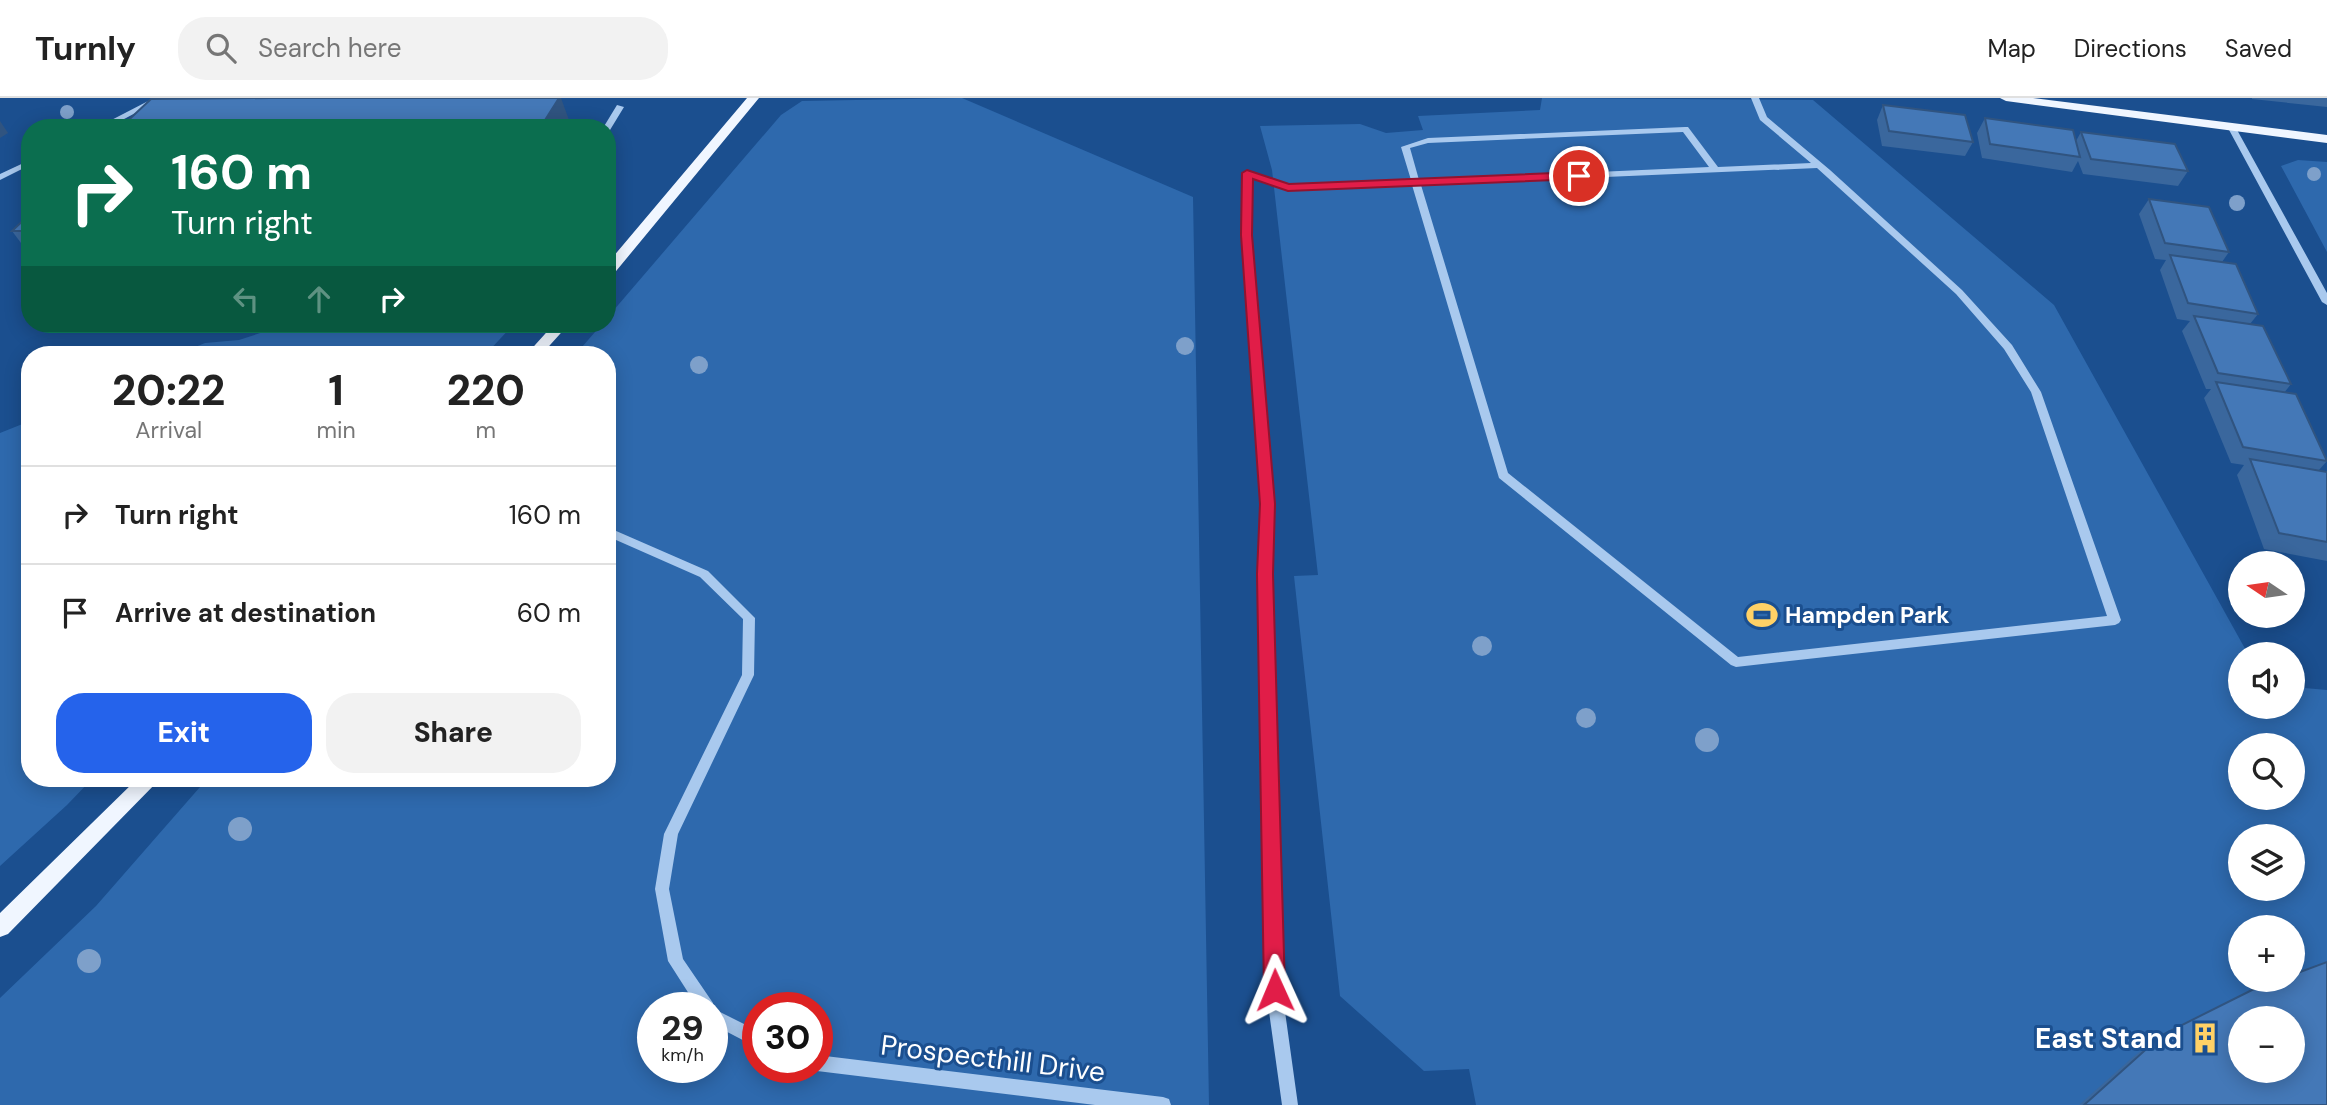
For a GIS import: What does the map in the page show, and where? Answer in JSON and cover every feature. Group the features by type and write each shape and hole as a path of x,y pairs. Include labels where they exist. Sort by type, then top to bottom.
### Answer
{"main road":[{"path":"616,261 753,98"},
{"path":"2006,98 2327,139"},
{"path":"541,346 554,333"},
{"path":"0,927 141,787"}],"street":[{"path":"118,119 160,98"},
{"path":"1715,169 1685,129 1428,141 1405,147 1503,475 1736,662 2115,620 2036,392 2008,347 1959,292 1763,118 1755,98"},
{"path":"613,119 620,107"},
{"path":"2232,128 2327,302"},
{"path":"1290,1105 1275,990 1265,574 1268,504 1247,235 1247,173 1288,188 1818,165"},
{"path":"0,177 21,166"},
{"path":"616,535 704,574 750,618 748,676 671,834 662,890 676,961 696,992"},
{"name":"Prospecthill Drive","path":"833,1065 1163,1105"}],"shaded area":[{"path":"962,98 1193,197 1209,1105 0,1105 0,998 96,906 200,787 616,787 616,346 583,346 594,333 616,333 616,308 781,115 802,101"},
{"name":"Hampden Park","path":"1542,98 1813,100 2054,305 2228,618 2228,628 2234,628 2241,642 2228,642 2228,719 2305,719 2305,688 2327,690 2327,1105 1476,1105 1469,1069 1424,1071 1340,996 1294,576 1318,575 1272,170 1260,126 1360,124 1386,133 1423,130 1418,116 1540,110"},
{"path":"2298,160 2327,162 2327,252 2281,166"},
{"path":"260,333 506,333 493,346 198,346 239,340"},
{"path":"21,425 21,787 84,787 0,866 0,433"}],"building":[{"path":"559,98 546,119 130,119 151,99"},
{"path":"1883,105 1965,115 1973,142 1889,131"},
{"path":"1985,118 2073,130 2080,157 1990,144"},
{"path":"2081,132 2175,144 2188,171 2091,159"},
{"path":"2149,199 2209,207 2229,252 2165,243"},
{"path":"21,222 21,231 12,231"},
{"path":"2170,255 2236,264 2258,314 2188,303"},
{"path":"2194,316 2263,326 2291,384 2218,373"},
{"path":"2216,382 2296,394 2327,461 2243,447"},
{"path":"2250,459 2327,472 2327,542 2279,533"},
{"name":"East Stand","path":"2327,962 2327,1105 2084,1105 2162,1035 2248,992 2305,992 2305,970"}],"place":[{"name":"Hampden Park","path":"1762,615"},
{"name":"East Stand","path":"2205,1038"}],"route":[{"path":"1275,990 1265,574 1268,504 1247,235 1247,173 1288,188 1579,176"}]}
